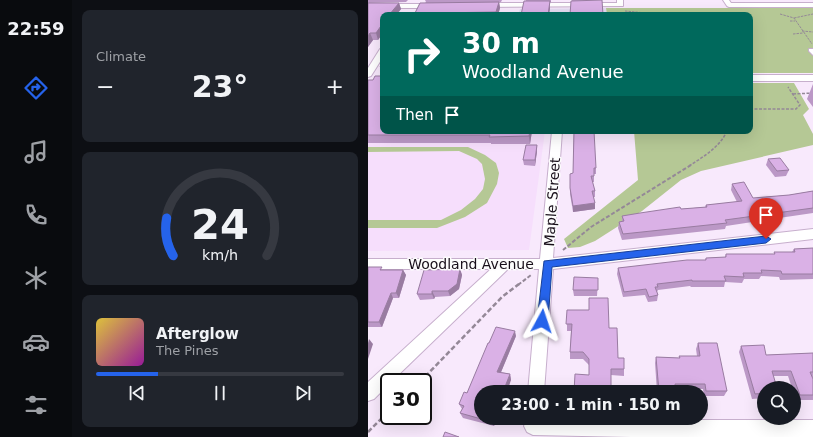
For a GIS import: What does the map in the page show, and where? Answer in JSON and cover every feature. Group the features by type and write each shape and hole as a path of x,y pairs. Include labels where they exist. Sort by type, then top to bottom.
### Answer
{"street":[{"path":"727,2 813,5"},
{"path":"368,6 415,3 444,6"},
{"path":"409,12 415,3"},
{"path":"476,5 622,5"},
{"path":"370,77 380,57"},
{"path":"753,78 813,78"},
{"name":"Maple Street","path":"537,385 557,134"},
{"name":"Woodland Avenue","path":"368,264 547,264 813,234"},
{"path":"368,393 505,264"},
{"path":"532,427 658,433 749,433 813,429"}],"lane":[{"path":"813,50 810,50 813,54"}],"path":[{"path":"622,5 650,12"},
{"path":"777,13 794,18 813,14"},
{"path":"794,18 812,44"},
{"path":"790,21 797,21"},
{"path":"793,34 813,32"},
{"path":"753,109 796,109 800,104 783,78"},
{"path":"793,94 813,93"},
{"path":"429,373 502,297 547,264 592,227 705,156 724,138 726,134"},
{"path":"368,432 380,420"}],"shaded area":[{"path":"606,8 607,12 519,12 520,9"},
{"path":"368,82 380,121 380,134 545,134 529,250 368,251"}],"green space":[{"path":"606,8 813,8 813,73 753,73 753,12 607,12"},
{"path":"753,83 794,83 809,109 803,115 813,134 813,145 701,171 681,180 642,211 595,241 580,247 568,248 564,239 638,180 634,134 753,134"},
{"path":"368,147 468,147 485,155 496,163 499,173 497,184 487,203 465,217 437,228 368,228 368,220 441,220 461,210 475,199 483,189 485,179 482,164 477,159 459,151 368,152"}],"building":[{"path":"602,0 603,12 570,12 571,1"},
{"path":"524,1 550,1 548,12 522,12"},
{"path":"499,2 496,12 416,12 420,3"},
{"path":"368,3 399,3 392,12 380,12 380,27 376,33 370,33 368,36"},
{"path":"375,76 380,76 380,134 529,134 529,136 489,137 490,135 368,135 368,80 373,80"},
{"path":"574,134 594,134 596,168 594,168 594,176 591,176 595,191 592,191 595,203 573,206 570,188 570,174 573,173"},
{"path":"526,145 537,145 535,160 523,160"},
{"path":"780,158 789,170 777,171 768,159"},
{"path":"744,182 753,198 813,191 813,208 725,220 727,223 623,234 619,222 624,221 622,216 680,207 681,209 707,207 706,205 742,201 732,184"},
{"path":"813,248 813,274 782,274 781,271 761,270 762,273 743,273 744,277 724,276 726,281 692,280 657,284 658,287 655,287 658,295 649,297 646,289 624,292 618,268 687,260 706,260 706,258 726,257 726,254 775,254 774,252 795,252 794,249"},
{"path":"368,267 382,267 380,270 403,270 396,293 391,293 379,322 368,322"},
{"path":"460,269 457,284 448,291 432,291 432,294 417,294 424,270"},
{"path":"574,277 598,278 598,290 573,290"},
{"path":"589,298 608,298 609,328 617,328 618,358 624,358 624,369 611,369 611,385 574,385 575,374 589,375 589,359 583,352 570,352 572,324 566,324 567,310 589,310"},
{"path":"496,327 515,331 497,372 510,374 506,385 474,385 474,417 460,413 464,406 459,404 464,392 467,393"},
{"path":"698,343 717,343 727,391 708,391 708,385 705,384 658,385 656,357 680,358 679,356 700,356"},
{"path":"764,345 766,355 813,353 813,372 810,372 813,379 813,395 801,395 801,381 795,381 791,371 772,371 775,381 757,381 757,394 755,394 741,346"},
{"path":"445,432 459,437 443,437"}],"route":[{"path":"542,321 547,264 766,239"}]}
